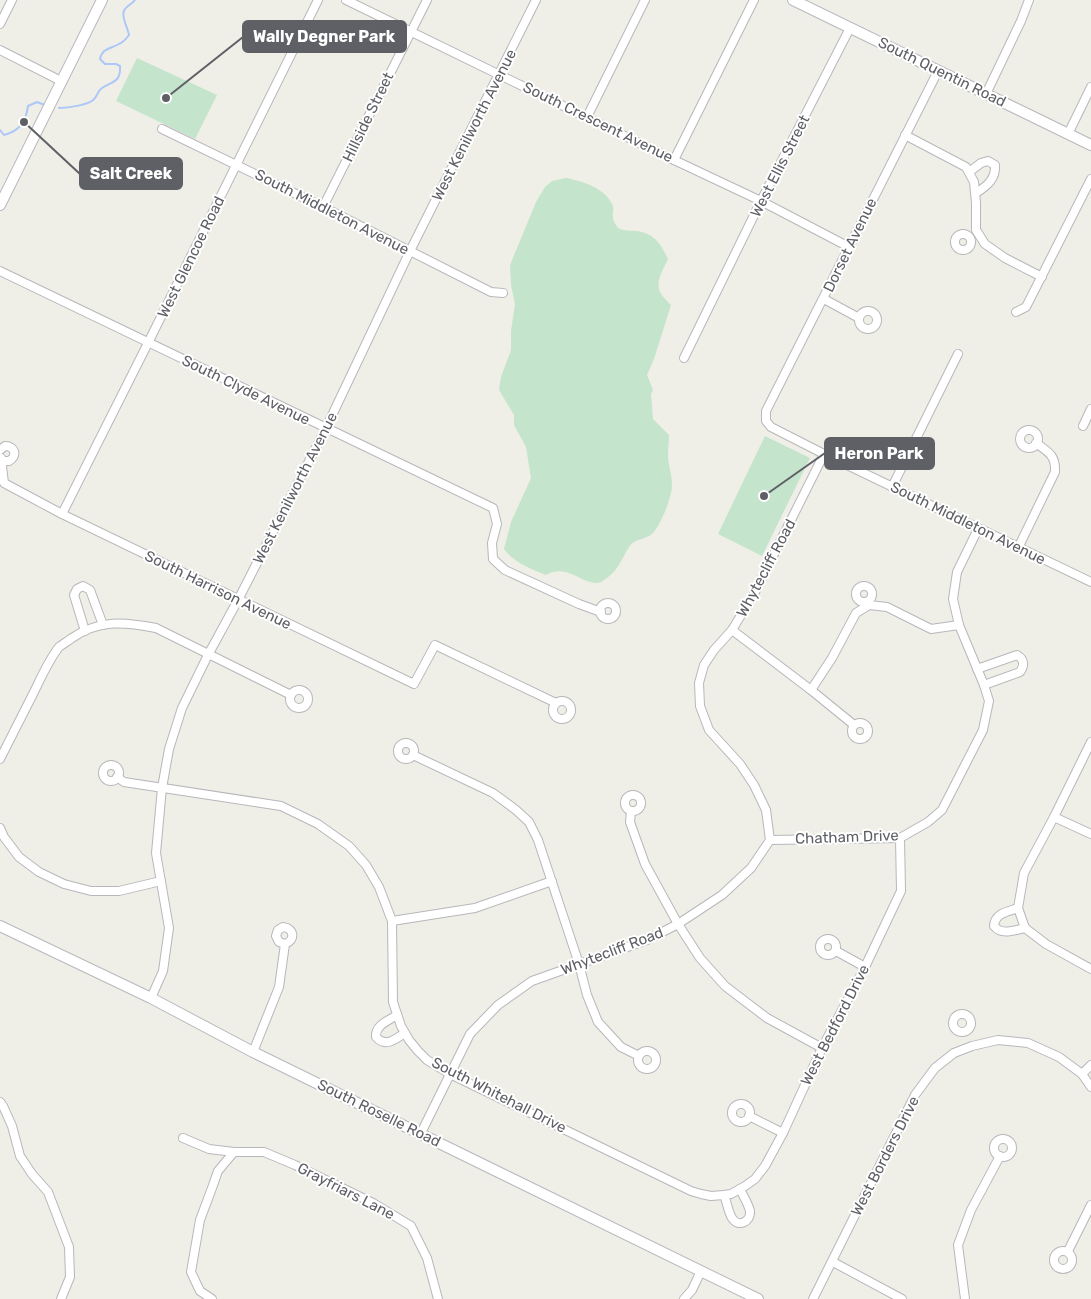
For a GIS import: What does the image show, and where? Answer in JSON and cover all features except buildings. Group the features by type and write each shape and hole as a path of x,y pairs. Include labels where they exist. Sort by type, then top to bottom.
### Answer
{"main road":[{"path":"0,206 102,0"},
{"name":"South Quentin Road","path":"793,0 1091,145"},
{"name":"South Roselle Road","path":"0,926 150,998 253,1052 758,1299"}],"street":[{"path":"0,24 12,0"},
{"name":"West Glencoe Road","path":"62,514 318,0"},
{"name":"South Crescent Avenue","path":"346,0 762,201 849,247"},
{"name":"Hillside Street","path":"323,207 426,0"},
{"name":"West Kenilworth Avenue","path":"150,998 163,970 169,928 156,853 162,788 169,748 182,708 326,428 410,252 536,0"},
{"path":"586,117 645,0"},
{"path":"674,160 754,0"},
{"path":"986,94 1029,0"},
{"name":"West Ellis Street","path":"684,358 850,28"},
{"path":"0,50 61,81"},
{"name":"Dorset Avenue","path":"766,421 766,411 938,70"},
{"path":"1068,134 1091,87"},
{"name":"South Middleton Avenue","path":"162,129 323,207 491,292 503,293"},
{"path":"905,135 966,167 974,182 976,193 976,230 985,244 1005,258 1042,278"},
{"path":"969,172 981,163 988,161 995,165 995,171 991,180 976,193"},
{"path":"1016,312 1026,307 1091,179"},
{"path":"971,239 979,235"},
{"name":"South Clyde Avenue","path":"0,272 492,508 497,524 492,543 492,559 505,570 601,612"},
{"path":"824,299 859,318"},
{"path":"892,487 958,354"},
{"path":"1083,426 1091,409"},
{"name":"South Middleton Avenue","path":"766,421 771,427 824,454 1091,582"},
{"path":"1018,548 1055,472 1056,464 1052,456 1036,444"},
{"name":"South Harrison Avenue","path":"0,450 4,446 8,446 11,447 15,454 10,461 2,459 4,483 62,514 414,684 435,645 556,704"},
{"name":"Whytecliff Road","path":"421,1133 470,1034 498,1005 532,981 647,940 678,924 722,895 751,868 770,840 766,810 754,785 740,764 709,730 700,706 699,682 704,665 714,650 732,630 755,592 824,454"},
{"name":"Chatham Drive","path":"770,840 900,838 928,822 942,810 983,730 989,702 984,685 958,625 953,599 957,572 978,529"},
{"path":"85,631 74,595 83,586 90,590 103,626"},
{"path":"810,690 832,658 856,613 868,604 887,607 931,629 958,625"},
{"path":"0,759 47,666 60,646 79,633 114,623 132,623 156,628 291,695"},
{"path":"732,630 854,725"},
{"path":"977,669 1017,655 1024,662 1020,672 984,685"},
{"path":"1091,742 1024,873 1018,908 1025,928 1046,944 1091,968"},
{"path":"413,755 492,793 529,822 538,840 579,964 587,995 598,1022 621,1047 639,1056"},
{"name":"South Whitehall Drive","path":"117,777 124,782 281,806 318,824 349,846 366,865 379,887 392,921 393,1002 405,1033 427,1060 450,1074 691,1190 712,1196 727,1194"},
{"path":"631,812 630,822 645,864 678,924 700,958 725,986 766,1018 822,1048"},
{"path":"1054,817 1091,834"},
{"path":"0,829 19,857 39,872 64,884 91,891 119,891 161,881"},
{"name":"West Bedford Drive","path":"727,1194 745,1186 761,1173 783,1133 822,1048 865,967 901,891 900,838"},
{"path":"392,921 475,908 552,881"},
{"path":"1018,908 998,915 994,920 994,926 997,930 1004,932 1025,928"},
{"path":"253,1052 279,987 285,944"},
{"path":"836,951 865,967"},
{"path":"397,1015 380,1025 375,1032 376,1037 382,1042 387,1043 405,1033"},
{"path":"965,1031 972,1046"},
{"name":"West Borders Drive","path":"813,1299 915,1095 935,1068 954,1053 972,1046 998,1040 1028,1043 1059,1057 1082,1074 1091,1087"},
{"path":"1082,1074 1091,1065"},
{"path":"0,1102 12,1126 20,1156 32,1174 48,1192 69,1247 70,1277 61,1299"},
{"path":"749,1116 783,1133"},
{"name":"Grayfriars Lane","path":"183,1138 209,1149 234,1152 264,1152 373,1202 411,1226 427,1258 438,1299"},
{"path":"212,1299 200,1291 191,1272 200,1220 218,1171 234,1152"},
{"path":"965,1299 958,1245 971,1210 1000,1156"},
{"path":"727,1194 732,1218 740,1224 744,1223 748,1220 750,1214 740,1189"},
{"path":"1068,1252 1091,1205"},
{"path":"832,1262 902,1299"},
{"path":"684,1299 692,1290 701,1271"}],"green space":[{"path":"137,58 217,95 195,139 116,101"},
{"path":"566,178 586,183 605,194 613,206 613,218 618,228 643,232 653,237 660,244 668,259 661,275 659,288 662,295 671,305 647,375 653,390 651,394 653,419 669,435 668,458 672,478 670,496 662,518 652,534 631,544 611,575 601,582 595,583 562,571 546,575 518,562 504,549 511,522 531,478 526,447 514,425 514,415 499,390 501,377 511,350 511,331 515,304 511,285 510,265 536,202 545,187 552,181"},
{"path":"765,436 810,458 762,556 718,534"}],"waterway":[{"path":"59,108 89,103 102,88 118,78 120,66 105,64 100,59 105,51 122,42 129,35 124,12 135,0"},
{"path":"0,130 4,135 14,131 24,121 28,106 37,102 45,105"}],"place":[{"name":"Wally Degner Park","path":"166,98"},
{"name":"Salt Creek","path":"24,122"},
{"name":"Heron Park","path":"764,496"}]}
